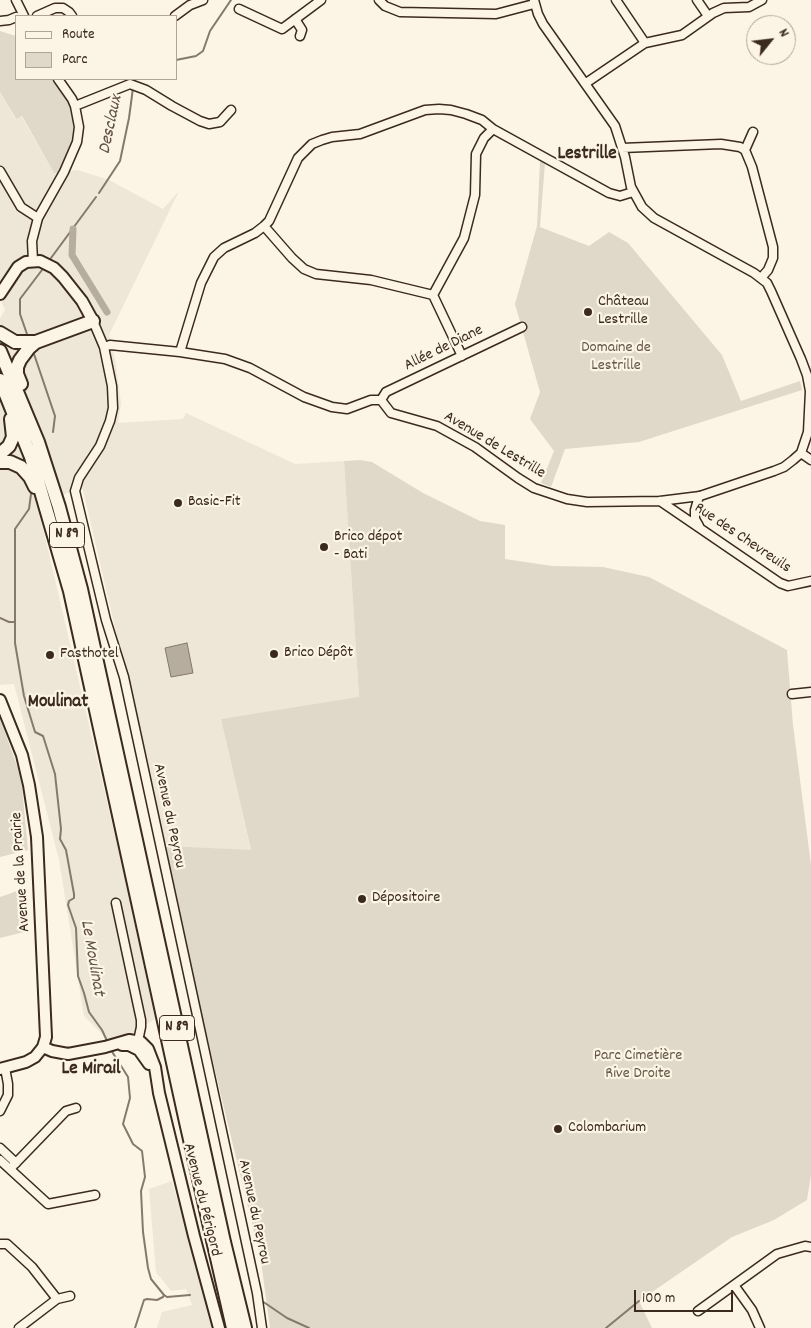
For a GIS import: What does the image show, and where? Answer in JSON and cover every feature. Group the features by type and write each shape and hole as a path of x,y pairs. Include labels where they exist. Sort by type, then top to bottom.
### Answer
{"highway":[{"path":"0,333 15,342 36,342 93,321"},
{"path":"36,342 20,360 17,374 46,450 56,484 59,507"},
{"name":"N 89","path":"0,351 38,442 59,507 81,589 224,1242 245,1328"},
{"name":"N 89","path":"0,380 31,457 70,591 233,1328"},
{"path":"0,394 12,422 14,432 11,442 0,454"},
{"path":"0,462 10,462 25,470 51,522"}],"street":[{"path":"16,0 20,15"},
{"path":"176,15 203,0"},
{"path":"239,9 282,29 321,0"},
{"path":"379,0 385,6 400,12 496,14 534,2 544,24 614,126 622,148 633,192 642,207 654,218 719,253 767,283 809,376 808,432 801,453 811,460"},
{"path":"616,0 645,43"},
{"path":"697,0 708,16"},
{"path":"586,83 645,43 682,34 708,16 724,8 750,7 762,0"},
{"path":"39,15 55,8 63,8 71,15"},
{"path":"0,20 15,18"},
{"path":"295,19 302,30 300,36"},
{"path":"34,261 32,241 38,218 64,172 77,142 79,127 75,106 59,80"},
{"path":"75,106 130,84 146,90 200,121 210,124 220,122 232,110"},
{"path":"180,352 201,283 214,257 224,248 255,233 269,221 298,158 312,144 332,137 360,134 425,110 439,109 466,114 482,120 493,129 610,193 620,196 633,192"},
{"path":"433,295 464,238 475,195 476,154 484,138 493,129"},
{"path":"745,150 753,132"},
{"path":"622,148 721,144 740,147 745,150 752,167 773,247 773,258 768,270 761,278"},
{"path":"0,171 21,207 38,218"},
{"path":"264,226 292,258 304,269 316,274 371,280 433,295"},
{"path":"0,294 22,264 34,261 47,264 63,277 82,301 93,321"},
{"path":"433,295 462,356"},
{"name":"Avenue du Peyrou","path":"93,321 104,347 112,386 113,408 100,446 79,478 75,491 106,620 124,677 257,1293 262,1328"},
{"name":"Allée de Diane","path":"381,400 386,392 522,327"},
{"path":"104,347 116,346 180,352 225,359 250,368 304,397 332,407 346,409 371,400 381,400"},
{"name":"Avenue de Lestrille","path":"381,400 391,413 438,426 475,447 534,488 587,502 660,501 699,496 784,467 801,453"},
{"path":"699,496 695,510 695,519 700,528"},
{"name":"Rue des Chevreuils","path":"660,501 780,583 788,586 811,581"},
{"path":"792,694 811,692"},
{"name":"Avenue de la Prairie","path":"0,700 22,755 37,836 46,1037 43,1047"},
{"path":"0,1111 8,1096 8,1084 2,1069 26,1062 35,1057 43,1047 52,1052 68,1054 114,1045 129,1040 139,1046 141,1020 116,903"},
{"name":"Avenue du Périgord","path":"139,1046 144,1045 150,1053 155,1067 156,1079 194,1236 219,1328"},
{"path":"10,1169 66,1111 76,1108"},
{"path":"0,1148 16,1163"},
{"path":"0,1160 48,1204 95,1195"},
{"path":"0,1244 7,1244 32,1267 57,1299"},
{"path":"698,1311 777,1254 805,1246 811,1247"},
{"path":"734,1285 752,1310 760,1328"},
{"path":"19,1328 57,1299 70,1296"}],"shaded area":[{"path":"0,92 15,119 21,116 54,173 78,170 109,180 163,209 179,191 109,335 115,359 121,403 118,423 183,419 186,413 295,464 344,461 359,698 221,719 251,851 166,846 82,486 38,507 126,883 155,1019 113,1045 84,1016 59,860 14,684 0,685 0,318 5,310 0,299"},
{"path":"187,643 193,673 171,677 165,648"},
{"path":"172,1181 214,1328 157,1328 162,1312 192,1305 186,1289 171,1291 156,1272 149,1189"}],"green space":[{"path":"0,31 15,36 15,80 56,80 71,108 75,134 60,173 54,173 22,116 16,119 0,92"},
{"name":"Domaine de Lestrille","path":"540,161 545,163 540,227 589,246 609,232 628,243 722,355 741,401 800,381 802,390 639,442 565,449 551,487 541,483 554,451 530,419 540,392 515,304 537,226"},
{"name":"Parc Cimetière Rive Droite","path":"360,460 372,462 423,493 480,521 505,525 505,559 552,566 603,567 649,577 787,650 793,725 811,865 811,1175 807,1200 774,1220 732,1237 639,1301 652,1328 270,1328 261,1261 197,996 166,846 251,850 221,719 359,697 344,461"},
{"path":"0,718 21,777 28,850 0,857"},
{"path":"20,890 24,932 0,938 0,897"}],"waterway":[{"name":"Desclaux","path":"178,60 196,56 203,51 210,31 231,0"},
{"name":"Desclaux","path":"99,193 120,161 133,88"},
{"name":"Desclaux","path":"51,258 96,197"},
{"path":"73,229 72,255 107,312"},
{"name":"Desclaux","path":"28,337 20,314 20,299 42,270"},
{"name":"Desclaux","path":"34,354 55,416 53,432"},
{"name":"Desclaux","path":"0,618 9,622 15,622 15,529 29,509 31,494"},
{"name":"Le Moulinat","path":"15,622 15,643 24,696 35,732 43,736 55,774 61,829 60,839 66,850 74,894 74,898 69,901 68,905 76,928 78,976 89,1012 102,1030 108,1043"},
{"name":"Le Moulinat","path":"111,1050 128,1077 130,1098 123,1124 133,1144 142,1151 145,1177 141,1191 143,1232 148,1268 151,1279 164,1295"},
{"path":"164,1295 167,1297 190,1295"},
{"name":"Le Moulinat","path":"135,1328 144,1300 157,1300 164,1295"},
{"path":"262,1301 287,1318 309,1328"},
{"path":"606,1328 639,1301"}],"place":[{"name":"Château Lestrille","path":"588,312"},
{"name":"Basic-Fit","path":"178,503"},
{"name":"Brico dépot - Bati","path":"324,547"},
{"name":"Brico Dépôt","path":"274,654"},
{"name":"Fasthotel","path":"50,655"},
{"name":"Dépositoire","path":"362,899"},
{"name":"Colombarium","path":"558,1129"}],"district":[{"name":"Lestrille","path":"587,155"},
{"name":"Moulinat","path":"58,703"},
{"name":"Le Mirail","path":"91,1070"}]}
